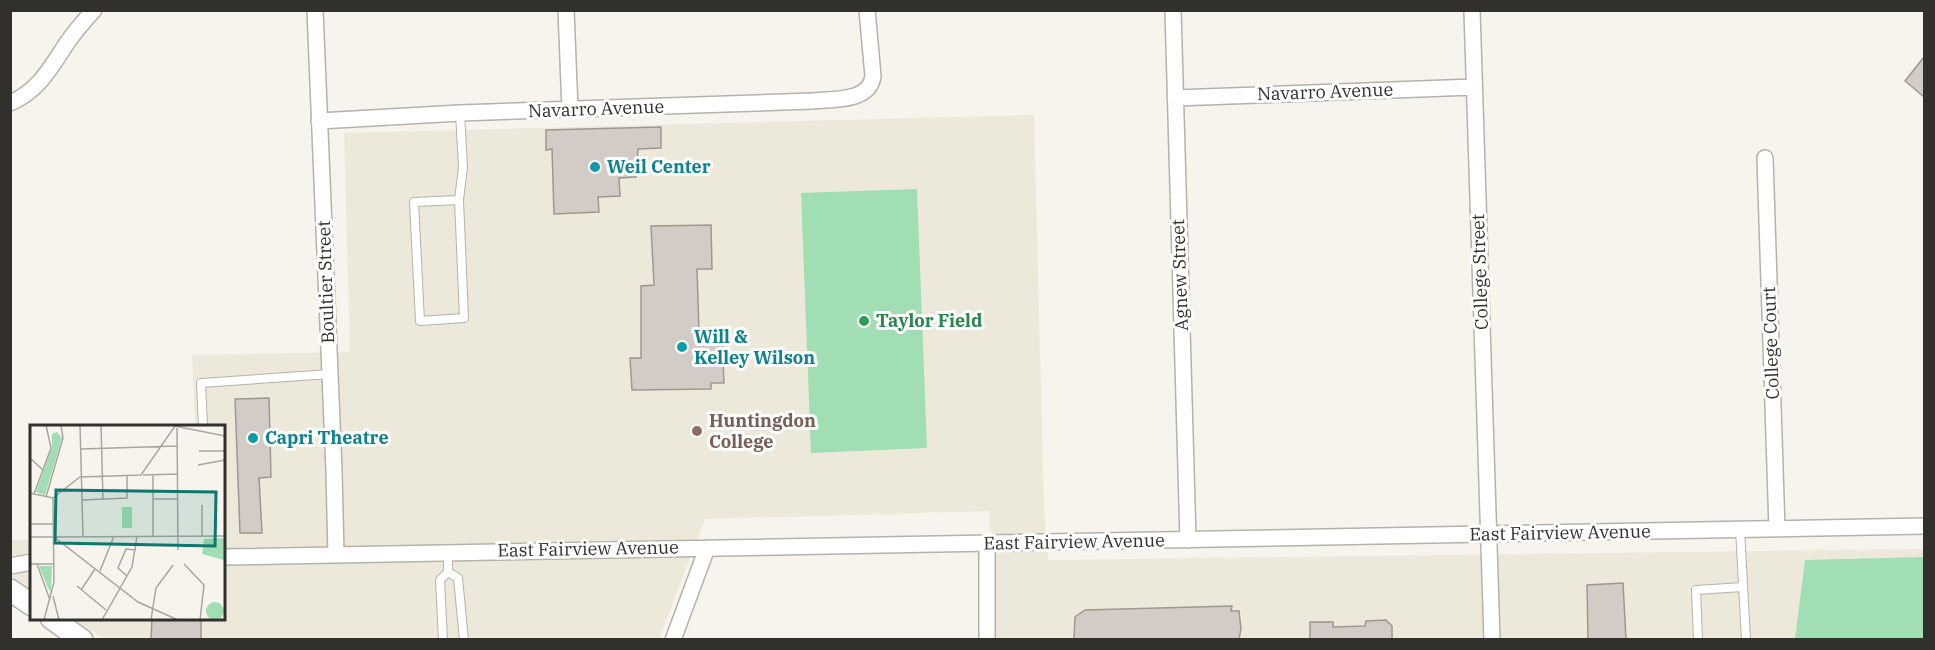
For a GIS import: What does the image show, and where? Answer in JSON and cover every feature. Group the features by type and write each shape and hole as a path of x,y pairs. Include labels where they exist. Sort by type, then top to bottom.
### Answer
{"main road":[{"path":"10,590 30,604"},
{"path":"54,620 80,639"}],"street":[{"path":"10,103 32,90 46,77 82,23 94,10"},
{"name":"Boultier Street","path":"315,10 336,554"},
{"path":"566,10 570,110"},
{"name":"Navarro Avenue","path":"319,121 460,113 812,101 856,96 870,88 873,76 867,10"},
{"name":"Agnew Street","path":"1173,10 1188,540"},
{"name":"College Street","path":"1472,10 1492,639"},
{"name":"Navarro Avenue","path":"1175,98 1474,87"},
{"name":"College Court","path":"1765,158 1777,529"},
{"name":"East Fairview Avenue","path":"225,557 448,551 1924,526"},
{"path":"987,543 987,639"},
{"path":"673,639 707,548"},
{"path":"10,566 30,562"}],"lane":[{"path":"459,200 414,202 420,321 464,318 459,200 463,167 460,113"},
{"path":"202,425 201,383 330,374"},
{"path":"1740,529 1746,639"},
{"path":"443,639 440,580 448,572 448,551"},
{"path":"448,572 459,578 464,639"},
{"path":"1698,639 1696,590 1743,586"}],"shaded area":[{"name":"Huntingdon College","path":"1034,115 1044,509 1048,560 1924,549 1924,640 993,639 993,560 989,511 705,519 659,639 106,640 74,620 225,620 225,425 195,425 192,355 350,352 344,133"},
{"path":"10,540 30,540 30,593 11,581"}],"green space":[{"name":"Taylor Field","path":"917,189 927,448 811,453 801,193"},
{"path":"1924,557 1924,639 1795,639 1805,560"}],"building":[{"path":"1924,57 1924,97 1905,81"},
{"name":"Weil Center","path":"661,127 661,148 638,149 636,177 619,178 620,196 598,197 599,212 554,214 552,149 546,150 546,130"},
{"name":"Will & Kelley Wilson","path":"711,225 712,269 697,269 699,332 707,331 708,336 722,337 724,383 711,383 711,389 632,390 630,358 641,358 641,286 654,285 651,226"},
{"name":"Capri Theatre","path":"269,398 271,477 259,478 262,533 240,533 235,399"},
{"path":"1623,583 1626,639 1588,639 1587,585"},
{"path":"1232,606 1231,611 1239,611 1241,629 1239,639 1074,639 1075,617 1085,610"},
{"path":"152,620 201,620 201,639 151,639"},
{"path":"1386,620 1392,626 1392,639 1310,639 1310,622 1333,622 1333,627 1365,626 1366,621"}],"place":[{"name":"Weil Center","path":"595,167"},
{"name":"Taylor Field","path":"864,321"},
{"name":"Will & Kelley Wilson","path":"682,347"},
{"name":"Huntingdon College","path":"697,431"},
{"name":"Capri Theatre","path":"253,438"}]}
